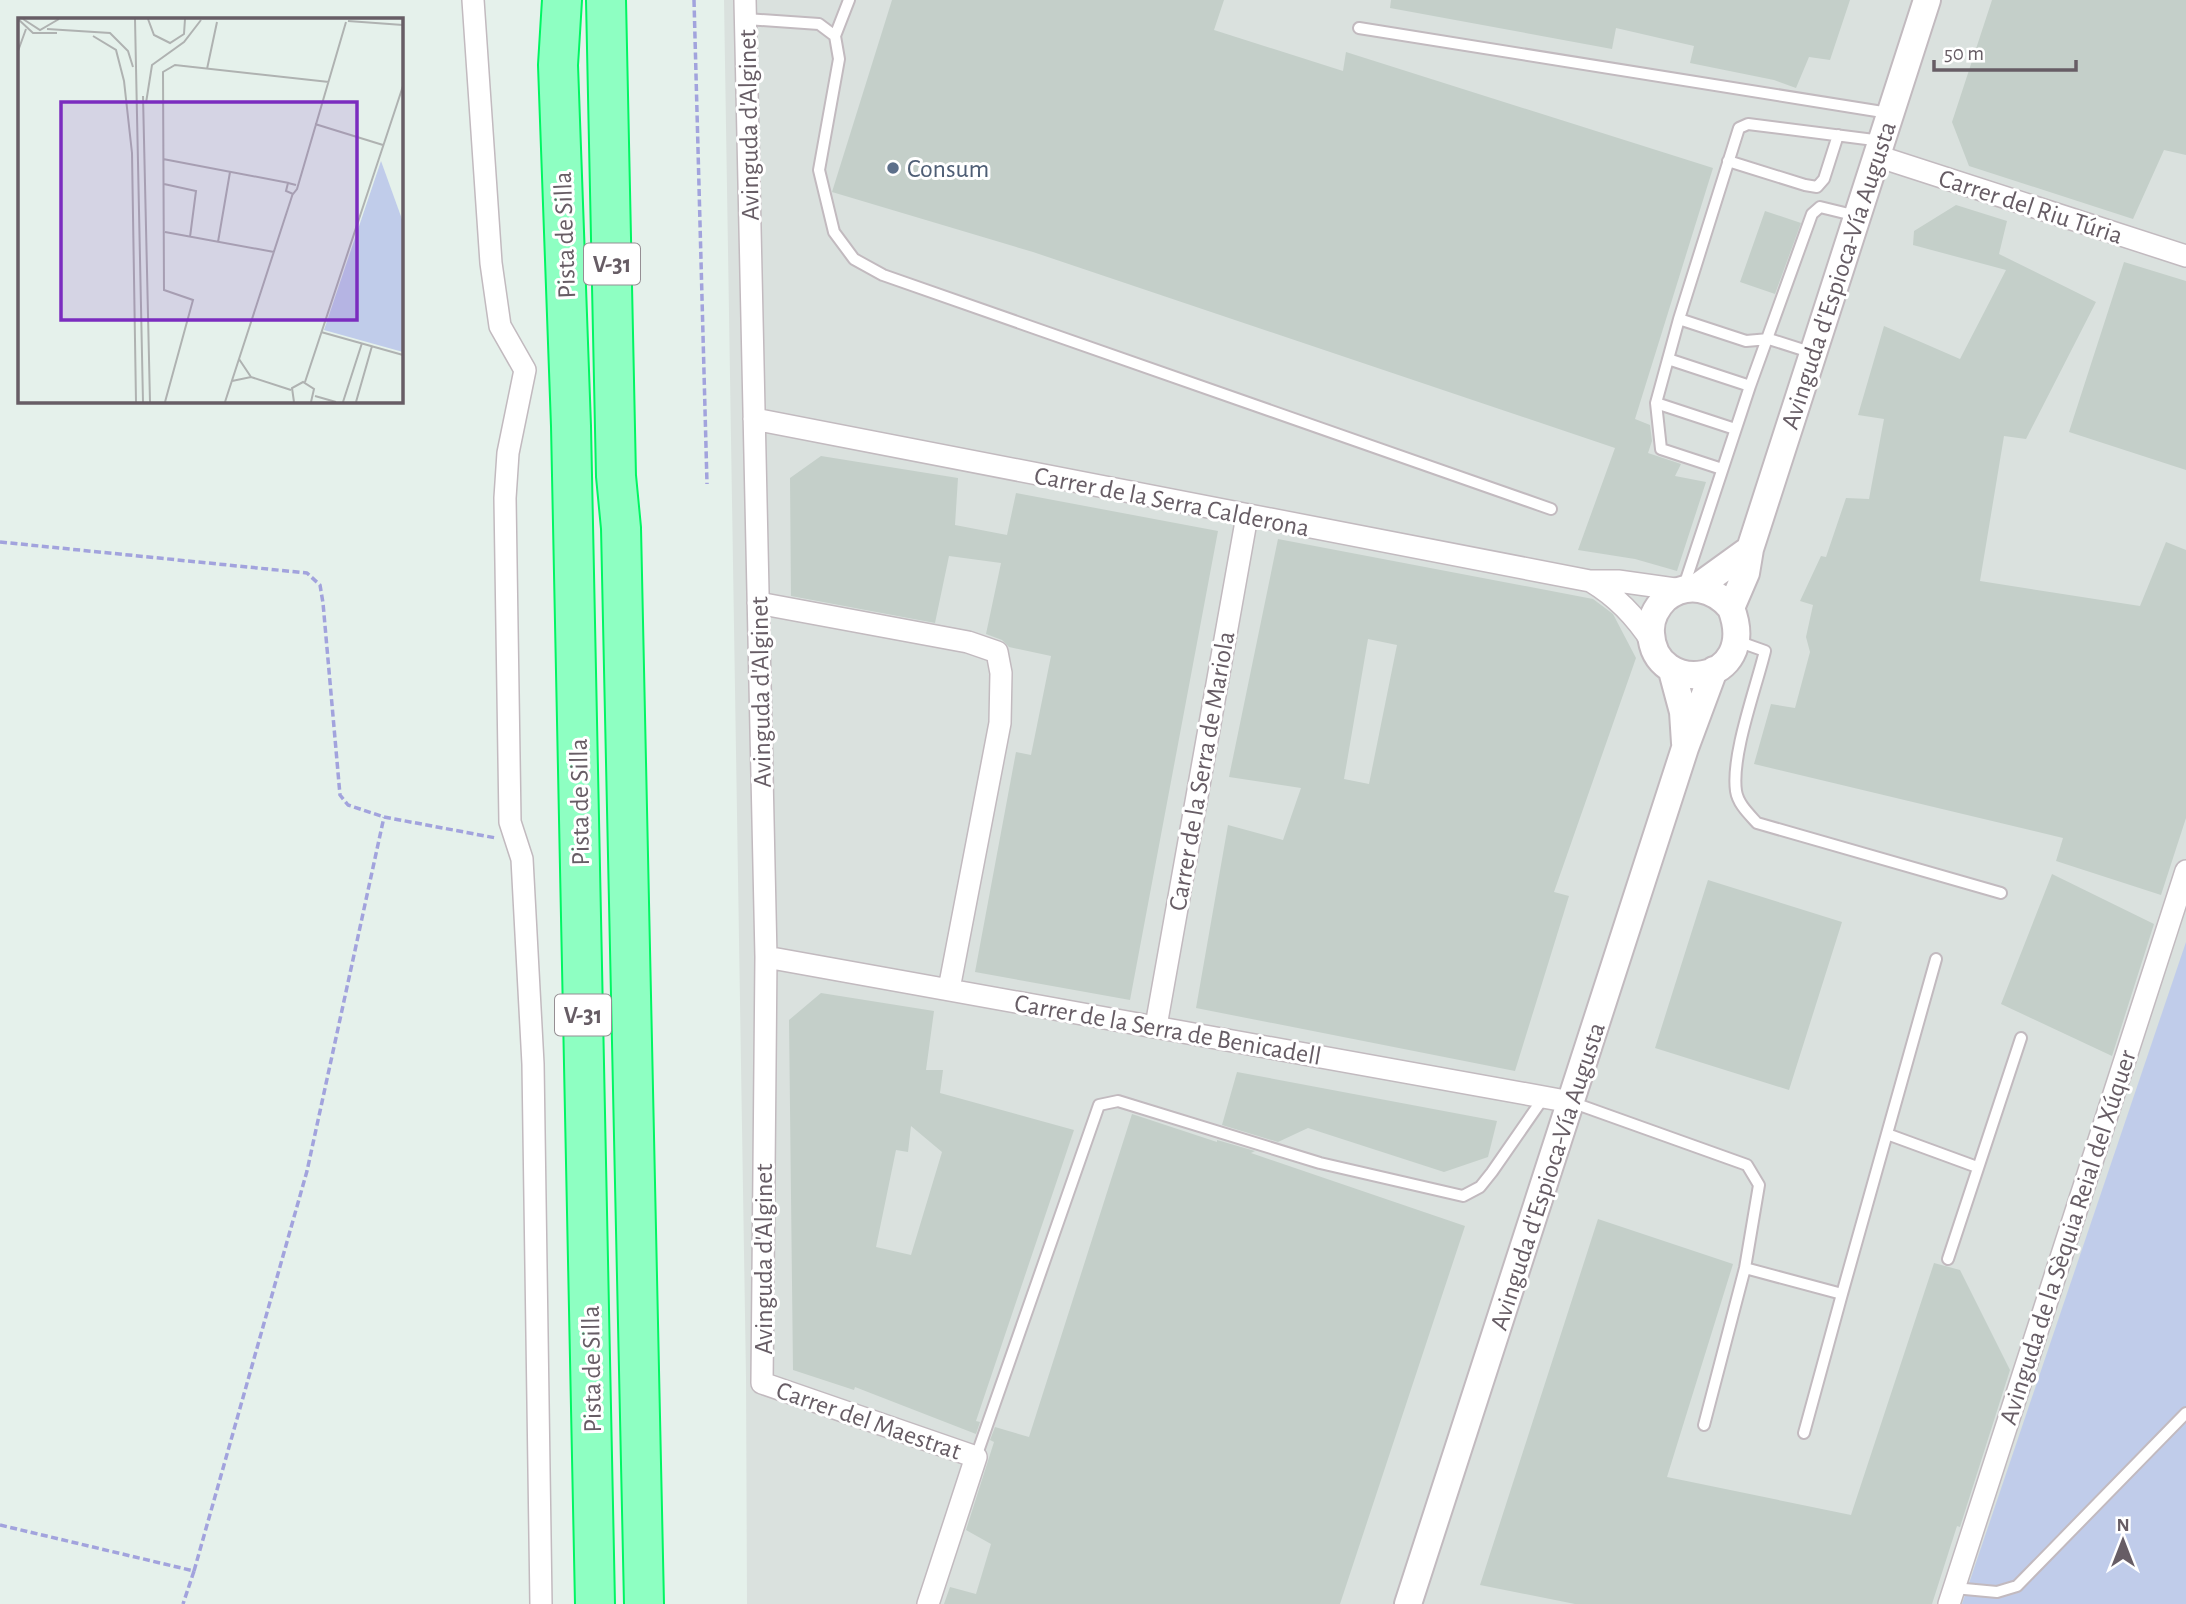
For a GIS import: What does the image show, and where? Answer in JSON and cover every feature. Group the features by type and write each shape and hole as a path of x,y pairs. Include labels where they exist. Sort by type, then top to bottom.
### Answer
{"highway":[{"path":"542,0 558,65"},
{"name":"Pista de Silla","path":"562,0 558,65 572,453 595,1604"},
{"name":"Pista de Silla","path":"606,0 616,476 621,528 644,1604"},
{"path":"621,528 636,475 627,0"}],"street":[{"path":"473,0 491,263 500,326 525,370 508,453 505,498 510,822 522,859 533,1063 541,1604"},
{"name":"Avinguda d'Espioca-Vía Augusta","path":"1731,608 1746,573 1749,549 1927,0"},
{"name":"Avinguda d'Alginet","path":"746,9 766,957 762,1383"},
{"name":"Carrer del Riu Túria","path":"1879,149 2186,256"},
{"name":"Carrer de la Serra Calderona","path":"754,419 1590,581 1618,581 1689,589"},
{"name":"Carrer de la Serra de Mariola","path":"1156,1026 1247,516"},
{"path":"1685,748 1682,712 1672,671 1657,655 1652,642 1650,629 1653,616 1660,604 1671,595 1689,589 1749,549"},
{"name":"Carrer de la Serra Calderona","path":"1590,581 1613,594 1641,625 1652,642"},
{"path":"1672,671 1693,675 1714,670 1731,655 1737,641 1738,626 1724,599 1711,591 1689,589"},
{"path":"758,603 968,642 997,652 1001,673 1000,723 948,989"},
{"name":"Avinguda d'Espioca-Vía Augusta","path":"1408,1604 1685,748 1714,670"},
{"name":"Avinguda de la Sèquia Reial del Xúquer","path":"1951,1596 2186,871"},
{"name":"Carrer de la Serra de Benicadell","path":"766,957 1571,1102"},
{"name":"Carrer del Maestrat","path":"762,1383 976,1457"},
{"path":"928,1604 976,1457"}],"lane":[{"path":"849,0 835,36 838,58 820,170 834,232 854,259 883,275 1551,509"},
{"path":"746,9 820,24 835,36"},
{"path":"1359,28 1891,113"},
{"path":"1722,469 1661,449 1656,403 1738,128 1748,124 1838,135 1879,149"},
{"path":"1728,161 1805,186 1816,187 1824,180 1838,135"},
{"path":"1689,589 1735,429 1812,214 1820,207 1857,216"},
{"path":"1679,319 1746,341 1769,339 1813,353"},
{"path":"1668,359 1750,386"},
{"path":"1656,403 1735,429"},
{"path":"1737,641 1765,651 1736,762 1736,794 1745,811 1757,823 2001,893"},
{"path":"1804,1433 1936,959"},
{"path":"1948,1259 2021,1038"},
{"path":"976,1457 1099,1105 1118,1101 1320,1163 1463,1196 1480,1187 1486,1180 1544,1097"},
{"path":"1571,1102 1747,1165 1759,1185 1745,1268 1704,1425"},
{"path":"1887,1134 1977,1167"},
{"path":"1745,1268 1842,1294"},
{"path":"1951,1596 1997,1592 2017,1586 2186,1413"}],"path":[{"name":"Avinguda d'Alginet","path":"694,0 707,484"},
{"path":"0,542 307,573 320,585 341,795 348,805 384,817 514,841"},
{"path":"183,1604 307,1171 384,817"},
{"path":"0,1525 194,1571"}],"shaded area":[{"path":"724,0 2186,0 2186,1005 1983,1604 747,1604 746,1377"},
{"path":"2186,942 2186,1604 1962,1604"}],"building":[{"path":"892,0 1224,0 1214,30 1343,71 1346,52 1713,168 1635,419 1650,425 1652,441 1648,453 1681,464 1675,476 1706,482 1677,571 1635,559 1578,550 1615,448 1033,252 832,192"},
{"path":"1391,0 1850,0 1830,60 1809,57 1796,88 1774,80 1690,63 1694,46 1616,28 1612,49 1390,8"},
{"path":"1992,0 2186,0 2186,155 2164,150 2133,219 1969,166 1952,122"},
{"path":"1956,205 2007,221 1999,254 2096,302 2026,439 2004,436 1980,581 2140,606 2166,542 2186,550 2186,818 2161,895 2056,861 2063,838 1754,764 1771,704 1795,708 1810,652 1806,637 1813,605 1800,601 1821,556 1826,557 1846,498 1869,499 1884,419 1858,415 1884,326 1960,359 2006,270 1913,245 1914,231"},
{"path":"1765,211 1801,223 1775,294 1740,282"},
{"path":"2124,262 2186,281 2186,470 2069,432"},
{"path":"821,456 958,478 955,525 1007,535 1016,493 1218,531 1130,1000 975,972 1016,752 1031,755 1051,656 1009,647 1002,640 986,634 1001,563 949,556 935,623 791,596 790,478"},
{"path":"1278,539 1593,599 1613,614 1636,658 1554,892 1569,896 1515,1071 1196,1008 1228,825 1283,840 1301,788 1229,777","holes":["1368,639 1397,645 1369,784 1344,779"]},
{"path":"2052,874 2154,924 2112,1056 2001,1004"},
{"path":"1708,880 1842,922 1789,1090 1655,1048"},
{"path":"821,993 934,1011 926,1070 943,1070 940,1093 1074,1130 976,1421 980,1422 976,1434 855,1387 854,1390 793,1370 789,1020","holes":["911,1126 942,1152 911,1255 876,1247 896,1150 908,1152"]},
{"path":"1237,1072 1497,1121 1488,1157 1444,1172 1308,1128 1278,1142 1222,1125"},
{"path":"1132,1114 1217,1142 1255,1151 1251,1153 1465,1226 1340,1604 944,1604 950,1587 976,1594 991,1544 966,1530 994,1442 990,1440 995,1427 1029,1437"},
{"path":"1598,1219 1733,1264 1667,1477 1851,1515 1934,1263 1960,1270 2010,1370 1960,1527 1957,1526 1932,1604 1575,1604 1480,1585"}],"place":[{"name":"Consum","path":"893,168"}]}
